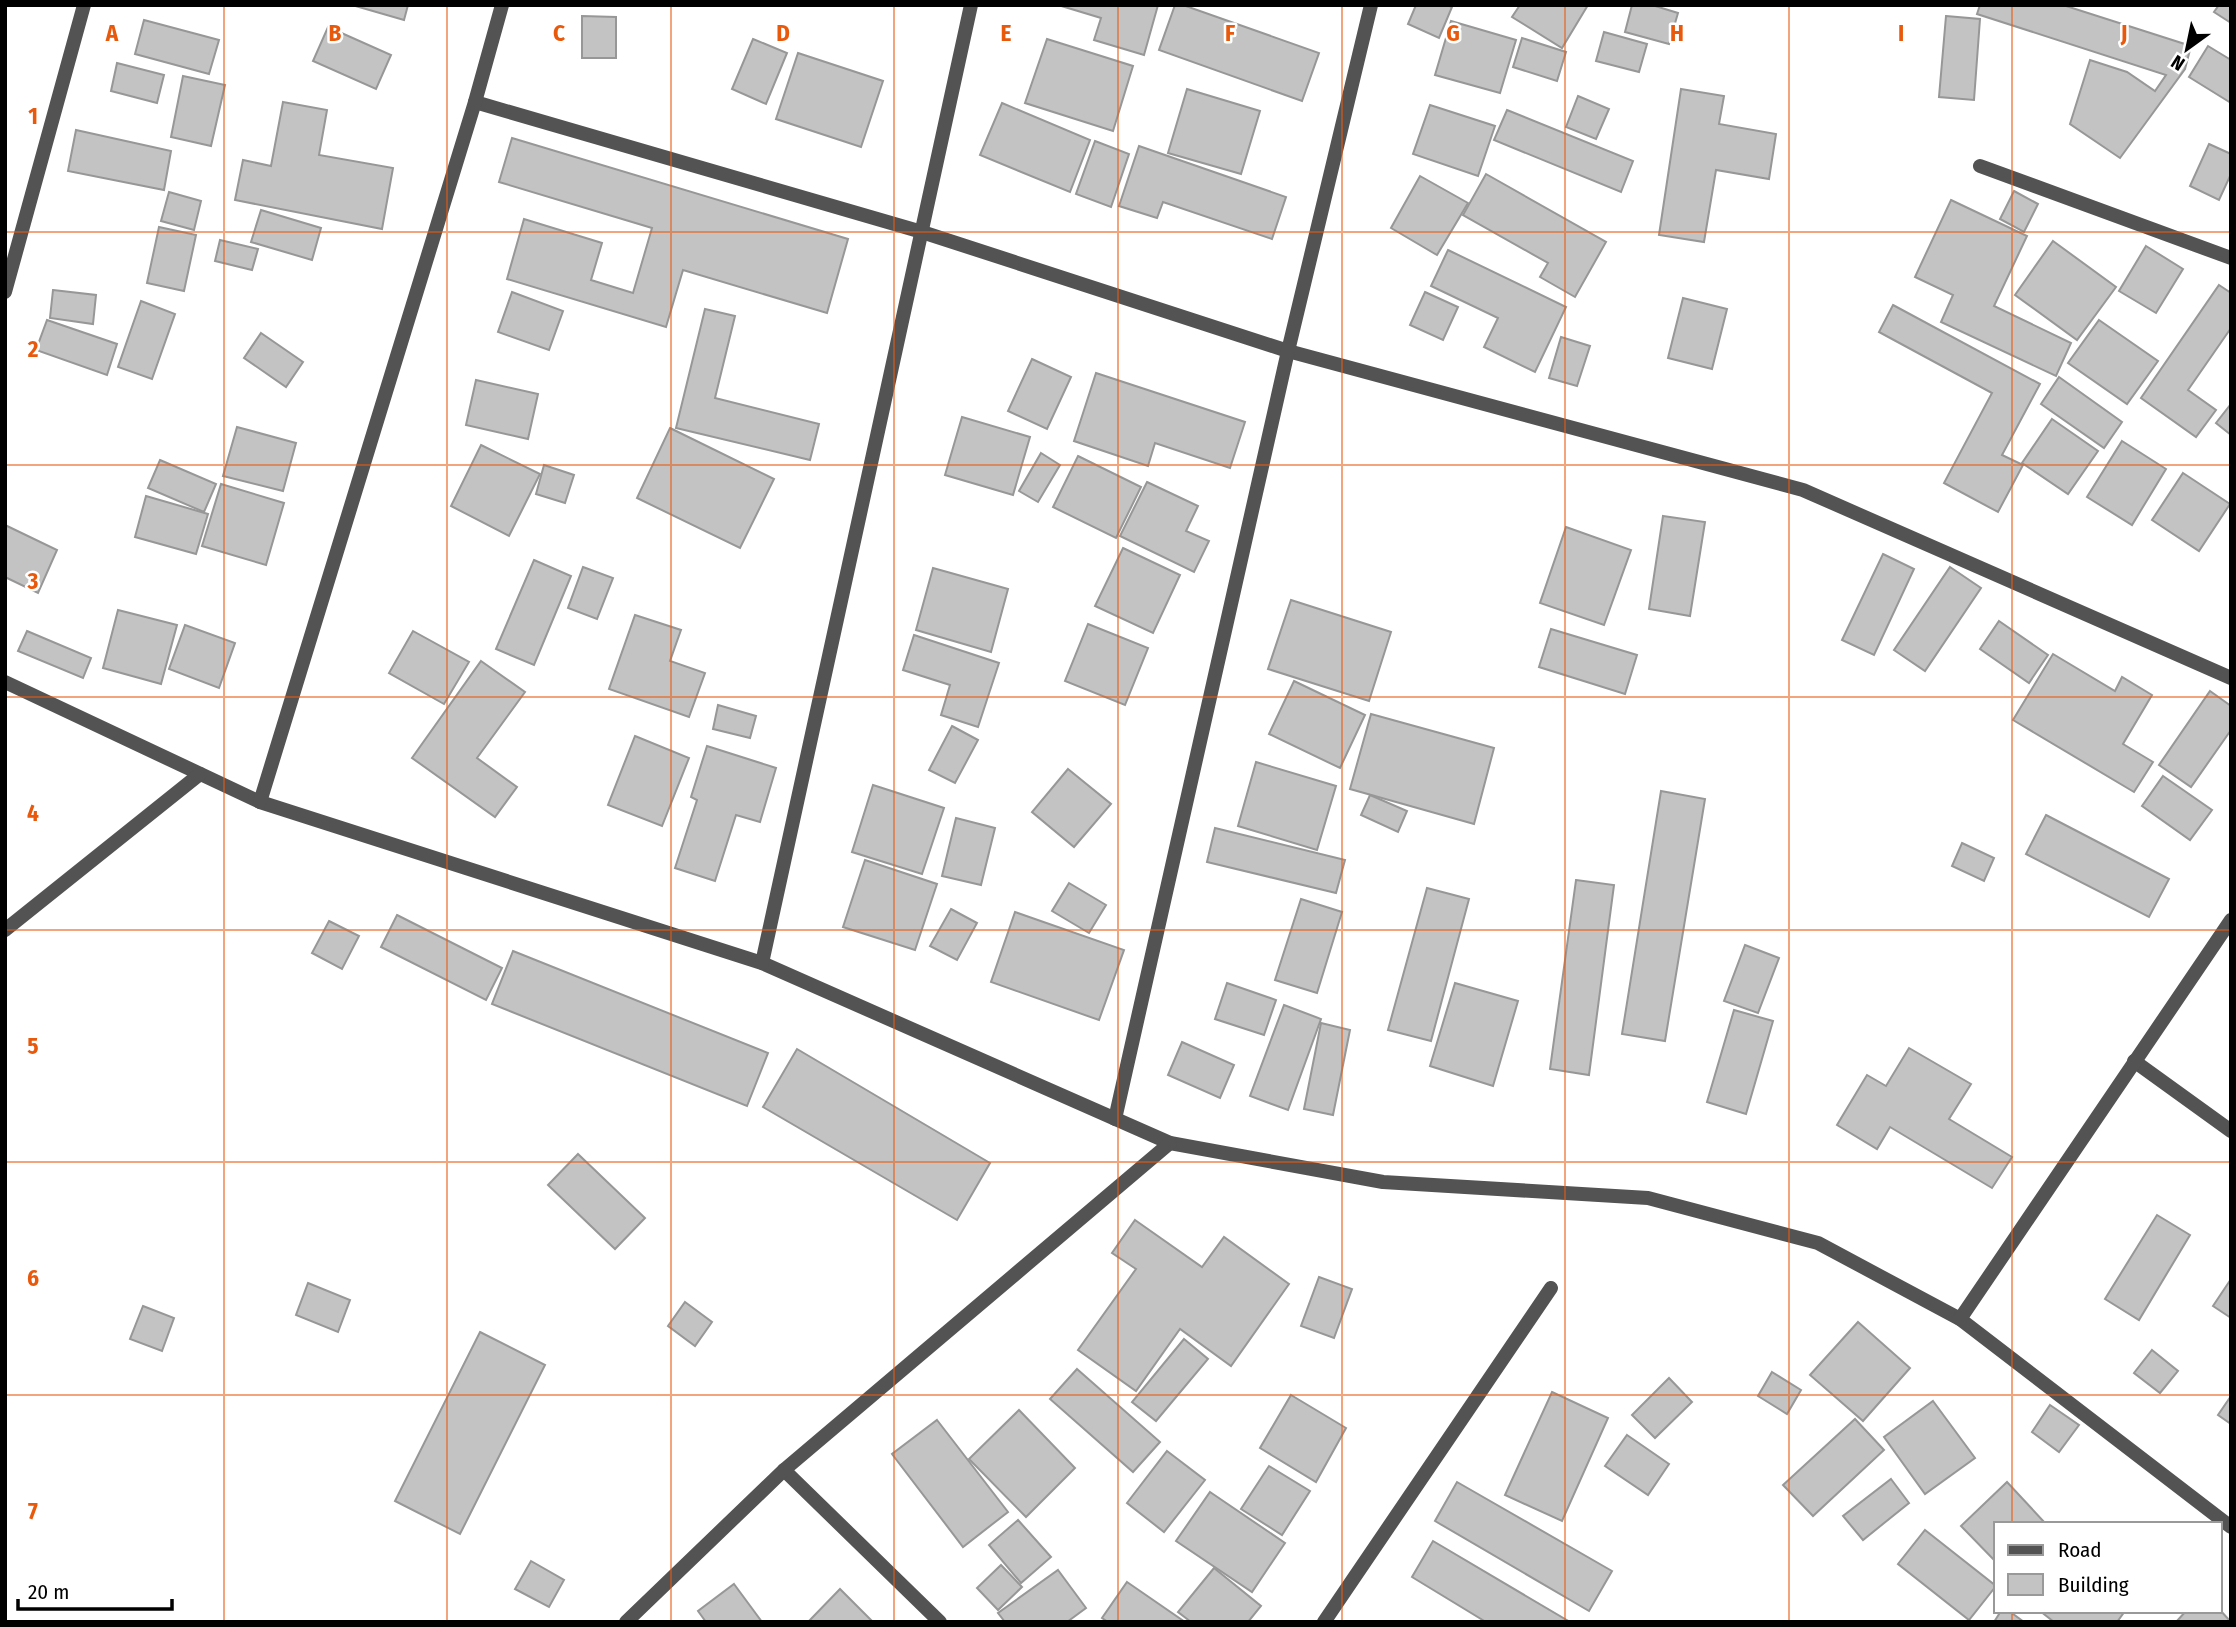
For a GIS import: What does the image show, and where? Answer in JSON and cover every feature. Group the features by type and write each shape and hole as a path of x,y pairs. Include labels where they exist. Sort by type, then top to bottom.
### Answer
{"street":[{"path":"5,292 84,5"},
{"path":"260,802 475,102 502,5"},
{"path":"762,963 971,5"},
{"path":"1115,1119 1288,351 1371,5"},
{"path":"475,102 922,232 1288,351 1803,490 2231,678"},
{"path":"1980,166 2231,258"},
{"path":"5,682 260,802 762,963 1170,1143 1383,1182 1648,1198 1818,1242 1960,1319 2231,1527"},
{"path":"5,930 200,774"},
{"path":"1960,1319 2231,920"},
{"path":"2134,1061 2231,1131"},
{"path":"626,1622 784,1470 1170,1143"},
{"path":"1324,1622 1551,1288"},
{"path":"784,1470 940,1622"}],"building":[{"path":"352,5 408,5 404,20"},
{"path":"1058,5 1158,5 1144,55 1094,40 1101,18"},
{"path":"1175,5 1183,5 1319,53 1302,101 1159,50"},
{"path":"1416,5 1452,7 1439,38 1408,24"},
{"path":"1520,5 1588,5 1562,48 1512,17"},
{"path":"1632,5 1652,5 1678,13 1669,44 1625,32"},
{"path":"1980,5 2063,5 2191,46 2185,69 2120,158 2070,124 2090,60 2127,72 2155,91 2166,75 1977,14"},
{"path":"2219,5 2231,5 2231,23 2214,12"},
{"path":"582,16 616,17 616,58 582,58"},
{"path":"1946,16 1980,19 1974,100 1939,97"},
{"path":"144,20 219,40 209,74 135,54"},
{"path":"1451,21 1516,40 1500,93 1435,75"},
{"path":"328,27 391,55 376,89 313,61"},
{"path":"1604,32 1647,44 1639,72 1596,61"},
{"path":"1522,38 1566,52 1557,81 1513,67"},
{"path":"753,39 787,53 766,104 732,89"},
{"path":"1047,39 1133,66 1113,131 1025,103"},
{"path":"2208,46 2231,60 2231,103 2189,77"},
{"path":"798,53 883,81 861,147 776,119"},
{"path":"117,63 164,75 157,103 111,91"},
{"path":"183,76 225,85 211,146 171,137"},
{"path":"1187,89 1260,111 1241,174 1168,153"},
{"path":"1681,89 1724,96 1719,124 1776,134 1769,179 1716,170 1704,242 1659,235"},
{"path":"1578,96 1609,109 1596,139 1566,127"},
{"path":"283,102 327,110 319,155 393,168 382,229 235,200 243,160 271,166"},
{"path":"1002,103 1090,140 1070,192 980,155"},
{"path":"1430,105 1495,126 1478,176 1413,154"},
{"path":"1507,110 1633,161 1621,192 1494,140"},
{"path":"76,130 171,151 164,190 68,171"},
{"path":"512,138 848,239 827,313 683,270 666,327 507,279 524,219 602,243 591,280 633,293 652,228 499,182"},
{"path":"1095,141 1129,154 1111,207 1076,194"},
{"path":"2209,144 2231,154 2231,174 2219,200 2190,186"},
{"path":"1139,146 1286,197 1272,239 1163,202 1157,218 1119,206"},
{"path":"1486,174 1606,242 1575,297 1540,277 1548,263 1463,215"},
{"path":"1420,176 1468,203 1437,255 1391,228"},
{"path":"2014,191 2038,204 2024,232 2000,219"},
{"path":"169,192 201,201 194,230 161,221"},
{"path":"1951,200 2027,236 1994,306 2071,343 2056,376 1941,322 1953,295 1915,277"},
{"path":"261,210 321,228 312,260 251,242"},
{"path":"159,227 196,235 184,291 147,283"},
{"path":"220,240 258,249 252,270 215,261"},
{"path":"2053,241 2116,287 2077,340 2015,295"},
{"path":"2146,246 2183,269 2156,313 2119,291"},
{"path":"1448,250 1566,307 1535,372 1484,347 1498,318 1431,286"},
{"path":"2219,285 2231,293 2231,328 2188,390 2216,410 2196,437 2141,398"},
{"path":"53,290 96,295 93,324 50,318"},
{"path":"512,292 563,311 549,350 498,332"},
{"path":"1425,292 1458,307 1443,340 1410,325"},
{"path":"1683,298 1727,309 1712,369 1668,358"},
{"path":"141,301 175,314 152,379 118,367"},
{"path":"1893,305 2040,384 2002,455 2023,465 1998,512 1944,483 1992,393 1879,332"},
{"path":"705,309 735,316 715,398 819,424 810,460 676,428"},
{"path":"47,320 117,344 107,375 36,350"},
{"path":"2099,320 2158,361 2127,404 2068,363"},
{"path":"261,333 303,362 286,387 244,358"},
{"path":"1561,337 1590,346 1577,386 1549,378"},
{"path":"1032,359 1071,377 1047,429 1008,411"},
{"path":"1096,373 1245,422 1230,468 1155,443 1148,466 1074,441"},
{"path":"2059,377 2122,422 2104,448 2041,404"},
{"path":"476,380 538,394 528,439 466,425"},
{"path":"2231,404 2231,435 2216,423"},
{"path":"962,417 1030,437 1013,495 945,475"},
{"path":"2052,419 2098,451 2068,494 2022,463"},
{"path":"237,427 296,443 283,491 223,476"},
{"path":"670,428 774,479 740,548 637,498"},
{"path":"2122,441 2166,469 2132,525 2087,497"},
{"path":"481,445 540,474 509,536 451,506"},
{"path":"1041,453 1060,465 1038,502 1019,491"},
{"path":"1078,456 1141,487 1116,538 1053,507"},
{"path":"160,460 216,484 204,512 148,488"},
{"path":"544,465 574,475 565,503 536,494"},
{"path":"2183,473 2230,504 2199,551 2152,520"},
{"path":"1147,482 1198,506 1186,531 1209,541 1194,572 1120,536"},
{"path":"221,484 284,503 266,565 202,546"},
{"path":"146,496 208,514 196,554 135,537"},
{"path":"1663,516 1705,522 1690,616 1649,609"},
{"path":"5,525 57,550 38,593 5,577"},
{"path":"1566,527 1631,550 1604,625 1540,603"},
{"path":"1123,548 1180,575 1153,633 1095,606"},
{"path":"1883,554 1914,569 1874,655 1842,640"},
{"path":"534,560 571,576 534,665 496,649"},
{"path":"583,567 613,578 597,619 568,608"},
{"path":"1950,567 1981,588 1925,671 1894,650"},
{"path":"933,568 1008,589 991,652 916,630"},
{"path":"1291,600 1391,632 1369,701 1268,669"},
{"path":"118,610 177,625 161,684 103,668"},
{"path":"635,615 681,630 670,661 705,673 689,717 609,689"},
{"path":"1999,621 2048,655 2029,683 1980,649"},
{"path":"1088,624 1148,648 1125,705 1065,681"},
{"path":"185,625 235,643 219,688 169,669"},
{"path":"1551,629 1637,655 1625,694 1539,667"},
{"path":"27,631 91,658 83,678 18,651"},
{"path":"413,631 469,662 444,704 389,673"},
{"path":"914,635 999,663 978,727 941,715 950,685 903,670"},
{"path":"2053,654 2115,691 2122,677 2152,695 2123,744 2153,762 2134,792 2013,720"},
{"path":"481,661 525,692 477,758 517,787 495,817 412,758"},
{"path":"1294,681 1365,715 1340,768 1269,734"},
{"path":"2210,691 2231,706 2231,730 2191,787 2159,765"},
{"path":"718,705 756,716 750,738 713,729"},
{"path":"1371,714 1494,748 1474,824 1350,789"},
{"path":"952,726 978,740 955,783 929,770"},
{"path":"635,736 689,758 662,826 608,805"},
{"path":"707,746 776,768 760,822 736,815 715,881 675,868 697,800 691,797"},
{"path":"1256,762 1336,786 1317,850 1238,826"},
{"path":"1068,769 1111,804 1074,847 1032,812"},
{"path":"2163,776 2212,810 2190,840 2142,806"},
{"path":"873,785 944,808 922,874 852,852"},
{"path":"1661,791 1705,799 1665,1041 1622,1034"},
{"path":"1370,795 1407,811 1398,832 1361,815"},
{"path":"2046,815 2169,879 2149,917 2026,854"},
{"path":"956,818 995,828 981,885 942,876"},
{"path":"1215,828 1345,860 1336,893 1207,862"},
{"path":"1962,843 1994,858 1984,881 1952,866"},
{"path":"865,860 937,884 915,950 843,927"},
{"path":"1576,880 1614,885 1589,1075 1550,1069"},
{"path":"1069,883 1106,905 1089,933 1052,911"},
{"path":"1427,888 1469,899 1431,1041 1388,1030"},
{"path":"1301,899 1342,912 1317,993 1275,980"},
{"path":"951,909 977,923 957,960 930,946"},
{"path":"1015,912 1124,950 1099,1020 991,982"},
{"path":"397,915 502,968 486,1000 381,947"},
{"path":"329,921 359,936 342,969 312,953"},
{"path":"1745,945 1779,958 1758,1013 1724,1001"},
{"path":"513,951 768,1053 747,1106 492,1004"},
{"path":"1227,983 1276,1000 1264,1035 1215,1019"},
{"path":"1455,983 1518,1001 1493,1086 1430,1066"},
{"path":"1284,1005 1321,1019 1288,1110 1250,1096"},
{"path":"1734,1010 1773,1021 1746,1114 1707,1102"},
{"path":"1321,1023 1350,1030 1333,1115 1304,1109"},
{"path":"1182,1042 1234,1065 1220,1098 1168,1075"},
{"path":"1909,1048 1971,1084 1949,1119 2012,1157 1992,1188 1890,1127 1877,1149 1837,1125 1867,1075 1886,1086"},
{"path":"797,1049 990,1163 957,1220 763,1107"},
{"path":"578,1154 645,1218 615,1249 548,1185"},
{"path":"2157,1215 2190,1235 2139,1320 2105,1299"},
{"path":"1135,1220 1202,1267 1224,1237 1289,1284 1231,1366 1180,1329 1136,1391 1078,1350 1136,1269 1112,1253"},
{"path":"1319,1277 1352,1289 1334,1338 1301,1326"},
{"path":"2231,1279 2231,1318 2213,1306"},
{"path":"308,1283 350,1300 338,1332 296,1315"},
{"path":"685,1302 712,1322 695,1346 668,1326"},
{"path":"143,1306 174,1318 162,1351 130,1339"},
{"path":"1858,1322 1910,1368 1863,1421 1810,1375"},
{"path":"480,1332 545,1365 460,1534 395,1501"},
{"path":"1184,1339 1208,1359 1156,1421 1132,1402"},
{"path":"2152,1350 2178,1371 2160,1393 2134,1373"},
{"path":"1077,1369 1160,1442 1133,1472 1050,1399"},
{"path":"1772,1372 1801,1390 1787,1414 1758,1396"},
{"path":"1669,1378 1692,1402 1655,1438 1632,1415"},
{"path":"1552,1392 1608,1418 1562,1521 1505,1495"},
{"path":"1291,1395 1346,1428 1316,1482 1260,1448"},
{"path":"2231,1396 2231,1424 2218,1415"},
{"path":"1933,1401 1975,1458 1925,1494 1884,1437"},
{"path":"2050,1405 2079,1425 2059,1452 2032,1432"},
{"path":"1019,1410 1075,1468 1026,1517 969,1459"},
{"path":"1855,1419 1884,1450 1813,1516 1783,1485"},
{"path":"937,1420 1008,1512 963,1547 892,1454"},
{"path":"1627,1435 1669,1464 1648,1495 1605,1466"},
{"path":"1167,1451 1205,1480 1164,1532 1127,1503"},
{"path":"1269,1466 1310,1491 1282,1535 1241,1509"},
{"path":"1891,1479 1909,1503 1863,1540 1843,1516"},
{"path":"1457,1482 1612,1571 1589,1611 1435,1521"},
{"path":"2007,1482 2044,1522 1994,1522 1994,1560 1961,1526"},
{"path":"1210,1492 1285,1543 1252,1592 1176,1541"},
{"path":"1018,1520 1051,1557 1021,1583 989,1545"},
{"path":"1925,1530 1994,1584 1994,1589 1969,1620 1898,1564"},
{"path":"1433,1541 1570,1622 1486,1622 1412,1577"},
{"path":"531,1561 564,1580 549,1607 515,1589"},
{"path":"1001,1565 1022,1587 998,1610 977,1588"},
{"path":"1214,1568 1261,1606 1248,1622 1191,1622 1178,1612"},
{"path":"1058,1570 1086,1608 1067,1622 1005,1622 998,1613"},
{"path":"1127,1582 1185,1622 1108,1622 1102,1618"},
{"path":"734,1584 762,1622 706,1622 698,1611"},
{"path":"840,1589 873,1622 808,1622"},
{"path":"2222,1612 2231,1622 2176,1622 2184,1613"},
{"path":"2000,1613 2012,1613 2024,1622 1994,1622"},
{"path":"2043,1613 2124,1613 2117,1622 2054,1622"}]}
